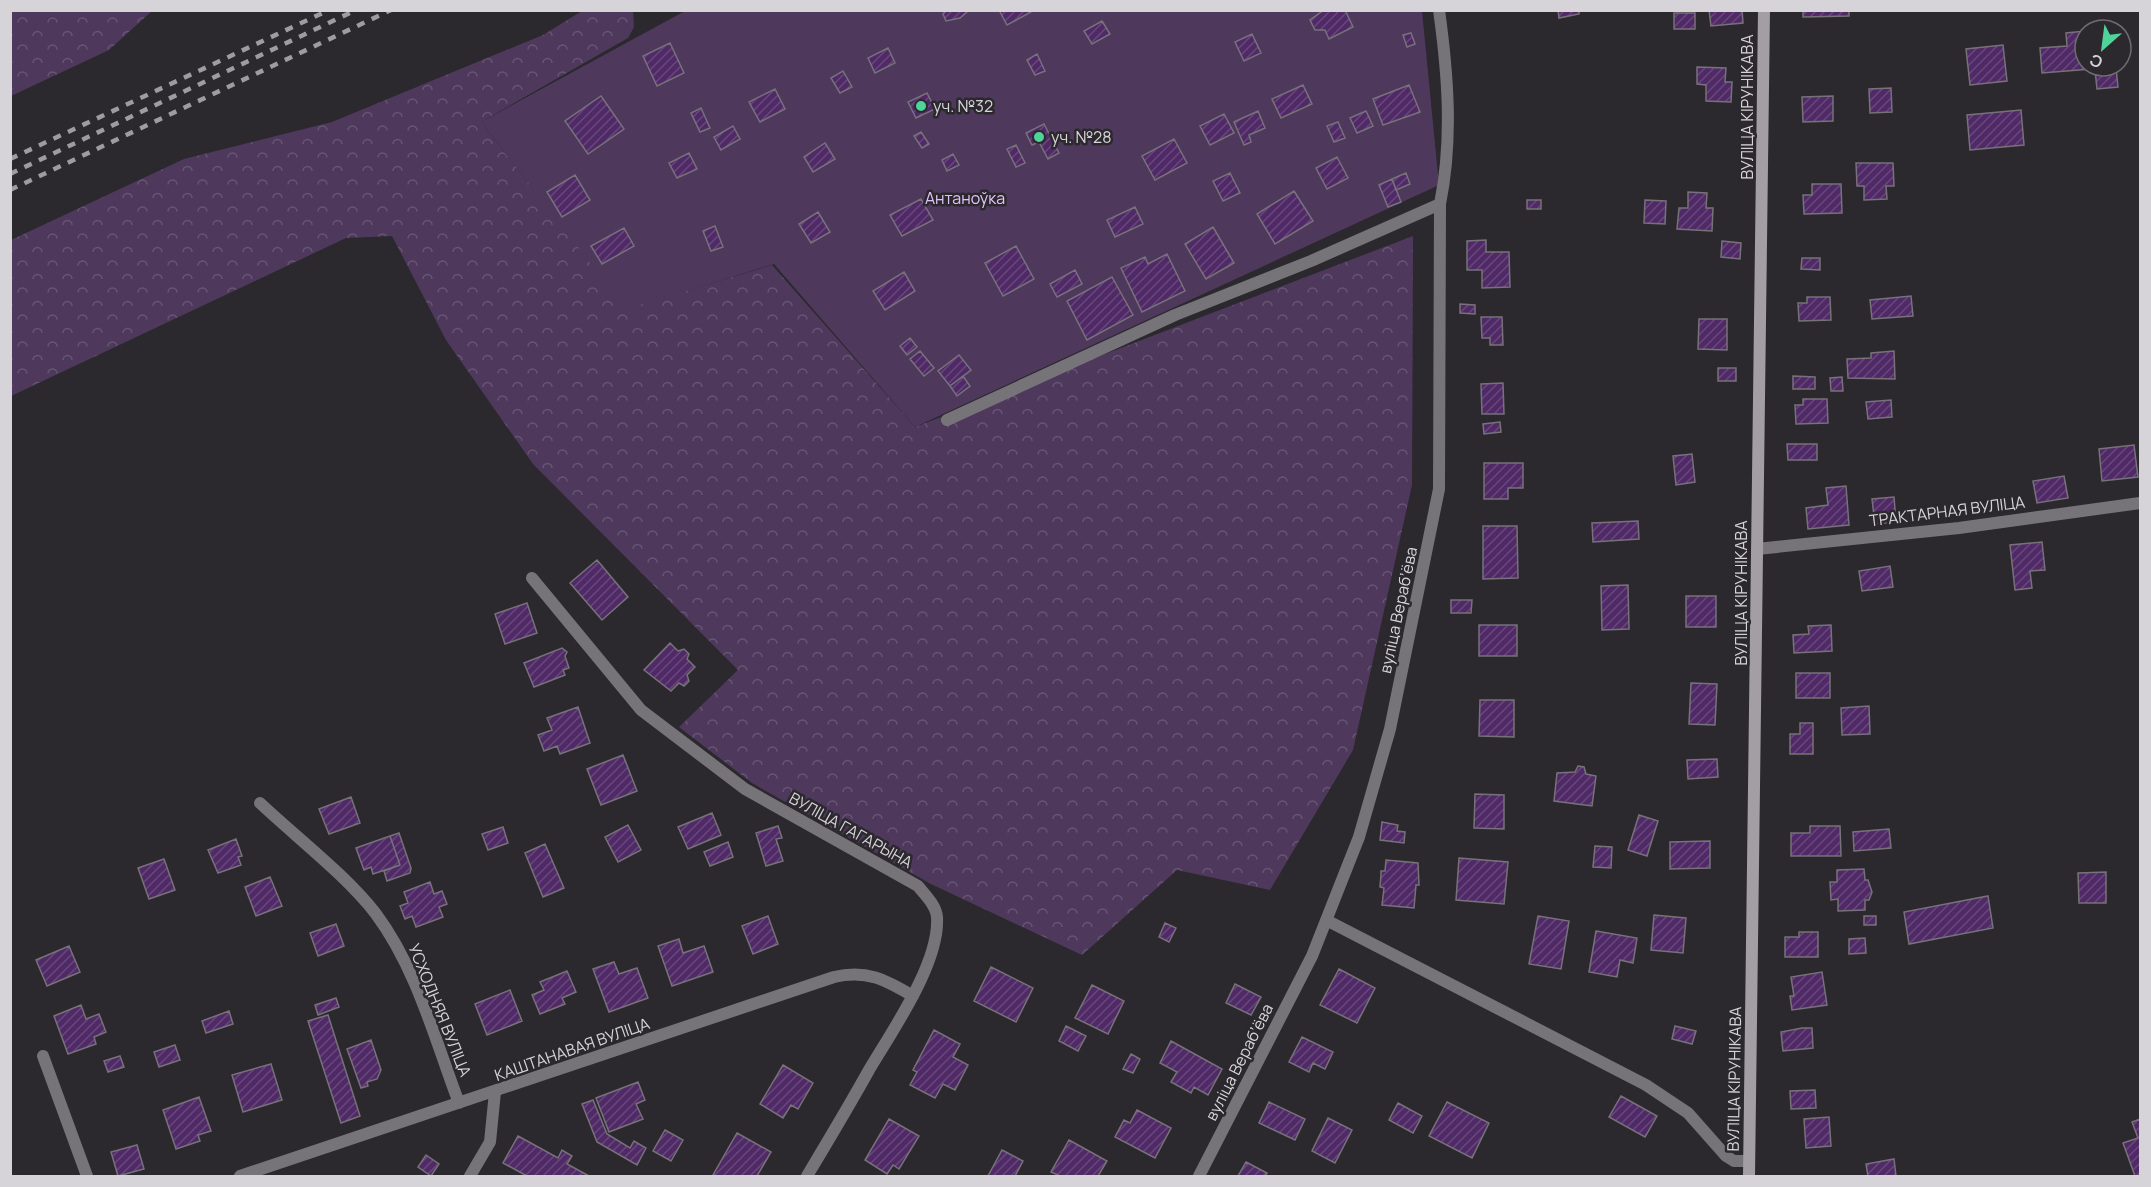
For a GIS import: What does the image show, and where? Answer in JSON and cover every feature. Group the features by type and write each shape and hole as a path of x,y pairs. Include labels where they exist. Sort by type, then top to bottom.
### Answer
{"street":[{"name":"вуліца Верабʼёва","path":"1199,1176 1328,921 1359,837 1390,729 1439,489 1440,204 1447,158 1448,118 1439,10"},
{"name":"ВУЛІЦА КІРУНІКАВА","path":"1749,1176 1764,10"},
{"path":"947,420 1175,315 1311,261 1440,204"},
{"name":"ТРАКТАРНАЯ ВУЛІЦА","path":"1757,549 1959,528 2140,503"},
{"name":"ВУЛІЦА ГАГАРЫНА","path":"532,578 641,710 745,789 918,886 931,901 937,915 930,956 913,996 807,1176"},
{"name":"УСХОДНЯЯ ВУЛІЦА","path":"260,803 375,912 394,940 407,964 459,1103"},
{"path":"1328,921 1646,1085 1688,1113 1726,1156 1734,1161 1749,1161"},
{"name":"КАШТАНАВАЯ ВУЛІЦА","path":"240,1176 850,973 866,973 883,979 913,996"},
{"path":"43,1056 87,1176"},
{"path":"470,1176 490,1142 495,1092"}],"green space":[{"path":"10,11 152,11 109,50 11,96"},
{"path":"582,11 633,11 634,27 628,38 481,122 626,309 772,265 915,427 1413,236 1412,485 1353,750 1270,890 1177,870 1082,955 931,884 752,783 679,727 738,670 533,464 446,340 392,236 346,238 11,396 11,240 184,159 332,122 543,35"},
{"name":"Антаноўка","path":"685,11 1422,11 1439,185 915,427 774,264 626,310 481,122"}],"building":[{"path":"947,10 969,10 960,18 946,21 943,14"},
{"path":"999,10 1030,10 1031,12 1007,25"},
{"path":"1324,10 1345,10 1353,27 1329,39 1325,30 1315,30 1310,20"},
{"path":"1558,10 1579,10 1579,14 1559,18"},
{"path":"1709,10 1742,10 1743,23 1711,26"},
{"path":"1803,10 1849,10 1849,16 1803,17"},
{"path":"1674,13 1695,13 1695,29 1674,29"},
{"path":"1102,21 1110,34 1092,44 1084,31"},
{"path":"2073,32 2073,70 2042,73 2040,48 2067,46 2066,33"},
{"path":"1411,33 1415,44 1407,47 1403,35"},
{"path":"1252,34 1261,53 1244,61 1235,42"},
{"path":"670,43 684,73 657,86 643,56"},
{"path":"2003,45 2007,81 1970,85 1966,49"},
{"path":"888,48 895,63 875,73 868,58"},
{"path":"1037,54 1045,71 1035,75 1027,60"},
{"path":"1697,67 1726,68 1725,82 1732,82 1731,102 1706,101 1706,85 1697,84"},
{"path":"843,71 852,87 840,93 831,78"},
{"path":"2096,78 2117,78 2118,87 2097,89"},
{"path":"1303,85 1312,104 1281,118 1272,99"},
{"path":"1409,85 1420,112 1383,125 1373,99"},
{"path":"1891,88 1892,112 1870,113 1869,89"},
{"path":"775,89 785,109 760,122 749,102"},
{"name":"уч. №32","path":"927,93 935,109 916,118 908,102"},
{"path":"601,96 624,129 588,154 565,121"},
{"path":"1833,96 1833,121 1803,122 1802,97"},
{"path":"701,108 710,128 700,132 691,113"},
{"path":"2021,110 2024,145 1970,150 1967,115"},
{"path":"1258,111 1265,128 1249,135 1251,142 1244,145 1234,122"},
{"path":"1366,111 1373,126 1357,133 1350,118"},
{"path":"1224,114 1234,133 1210,145 1200,126"},
{"path":"1338,122 1345,138 1334,142 1327,126"},
{"name":"уч. №28","path":"1044,124 1059,153 1048,159 1039,142 1032,145 1026,133"},
{"path":"733,126 740,139 721,150 714,137"},
{"path":"921,132 929,144 922,148 914,136"},
{"path":"1174,139 1187,163 1155,180 1142,156"},
{"path":"825,143 835,159 813,172 804,157"},
{"path":"1016,145 1025,163 1016,167 1007,149"},
{"path":"689,153 697,169 677,178 669,163"},
{"path":"953,154 959,165 947,171 942,160"},
{"path":"1337,157 1348,178 1327,189 1316,168"},
{"path":"1856,163 1893,163 1894,186 1886,186 1887,199 1864,200 1864,186 1857,186"},
{"path":"1230,173 1240,193 1223,201 1213,181"},
{"path":"1406,173 1410,184 1396,190 1392,179"},
{"path":"575,175 590,200 562,217 547,192"},
{"path":"1392,179 1401,202 1388,207 1379,185"},
{"path":"1812,184 1841,184 1842,213 1804,214 1803,195 1812,195"},
{"path":"1294,191 1313,221 1275,244 1257,214"},
{"path":"1688,192 1707,193 1706,208 1713,208 1712,231 1677,229 1679,208 1688,208"},
{"path":"921,199 933,220 902,236 890,215"},
{"path":"1527,200 1541,200 1541,209 1527,209"},
{"path":"1645,200 1666,201 1665,224 1644,223"},
{"path":"1135,207 1143,224 1115,237 1107,220"},
{"path":"818,212 830,232 811,243 799,224"},
{"path":"715,226 723,247 711,251 703,231"},
{"path":"1213,227 1234,263 1206,279 1185,244"},
{"path":"624,228 634,246 602,264 591,246"},
{"path":"1486,240 1486,252 1509,252 1510,287 1482,288 1482,270 1467,270 1467,241"},
{"path":"1722,241 1741,243 1740,259 1721,257"},
{"path":"1016,246 1034,279 1003,296 985,263"},
{"path":"1167,254 1185,291 1142,312 1121,268 1145,257 1148,264"},
{"path":"1802,258 1820,258 1820,270 1801,269"},
{"path":"1075,270 1082,284 1057,297 1050,284"},
{"path":"904,272 915,291 885,310 873,291"},
{"path":"1112,277 1133,315 1087,340 1067,301"},
{"path":"1911,296 1913,316 1872,319 1870,300"},
{"path":"1807,297 1830,297 1831,320 1799,321 1798,303 1807,303"},
{"path":"1460,304 1475,305 1475,314 1460,313"},
{"path":"1481,317 1502,317 1503,345 1490,345 1490,338 1482,338"},
{"path":"1699,319 1727,319 1727,350 1698,349"},
{"path":"910,338 917,347 907,355 900,346"},
{"path":"920,351 934,368 924,376 910,359"},
{"path":"1894,351 1895,379 1848,378 1847,359 1871,358 1871,353"},
{"path":"959,355 971,370 950,386 938,371"},
{"path":"1718,368 1736,368 1736,381 1718,381"},
{"path":"963,376 970,386 957,396 950,386"},
{"path":"1793,376 1815,377 1815,389 1793,389"},
{"path":"1842,377 1843,391 1831,391 1830,378"},
{"path":"1503,383 1504,414 1482,414 1481,384"},
{"path":"1803,399 1827,399 1828,423 1796,424 1795,405 1803,405"},
{"path":"1891,400 1892,417 1868,419 1866,402"},
{"path":"1500,422 1501,432 1484,434 1483,424"},
{"path":"1787,444 1817,444 1817,460 1788,460"},
{"path":"2134,445 2138,477 2102,481 2099,449"},
{"path":"1692,454 1695,482 1676,485 1673,456"},
{"path":"1484,463 1523,463 1523,488 1508,488 1508,499 1484,499"},
{"path":"2064,476 2068,498 2037,503 2033,481"},
{"path":"1846,486 1849,525 1808,529 1806,508 1828,505 1826,488"},
{"path":"1894,497 1896,522 1875,524 1872,499"},
{"path":"1638,521 1639,539 1593,542 1592,523"},
{"path":"1483,526 1517,526 1518,578 1483,579"},
{"path":"2042,542 2045,570 2030,571 2032,588 2015,590 2010,545"},
{"path":"597,560 628,597 602,620 570,583"},
{"path":"1890,566 1893,587 1862,591 1859,571"},
{"path":"1628,585 1629,629 1602,630 1601,586"},
{"path":"1686,596 1716,596 1716,627 1686,627"},
{"path":"1451,600 1472,600 1471,613 1451,613"},
{"path":"527,603 537,633 505,644 495,614"},
{"path":"1479,625 1517,625 1517,656 1479,656"},
{"path":"1831,625 1832,651 1794,653 1793,635 1809,634 1808,626"},
{"path":"670,643 678,651 684,649 689,654 687,659 695,667 687,675 689,681 684,686 679,683 671,691 644,670"},
{"path":"562,648 567,652 565,656 569,668 563,670 565,675 534,687 524,663"},
{"path":"1796,673 1830,673 1830,698 1796,698"},
{"path":"1691,683 1717,684 1715,725 1689,724"},
{"path":"1480,700 1514,700 1514,737 1479,736"},
{"path":"1869,706 1870,734 1842,735 1841,708"},
{"path":"578,707 590,743 560,754 557,746 544,751 538,735 552,730 547,718"},
{"path":"1800,723 1813,723 1813,754 1790,754 1790,734 1800,734"},
{"path":"623,755 637,791 601,805 587,769"},
{"path":"1717,759 1718,777 1688,779 1687,760"},
{"path":"1578,766 1584,767 1586,774 1596,776 1592,806 1554,801 1557,773 1575,772"},
{"path":"1475,794 1504,795 1504,829 1474,828"},
{"path":"351,797 360,823 329,834 319,809"},
{"path":"712,813 721,835 688,849 678,827"},
{"path":"1639,815 1658,821 1647,856 1628,850"},
{"path":"1382,822 1398,825 1397,831 1405,832 1404,843 1380,840"},
{"path":"628,825 641,850 618,862 605,837"},
{"path":"778,826 782,838 776,839 783,861 766,866 756,833"},
{"path":"1810,826 1840,826 1841,856 1791,856 1791,833 1810,833"},
{"path":"503,827 508,843 488,850 482,834"},
{"path":"1889,829 1891,848 1854,851 1853,832"},
{"path":"399,833 411,868 410,873 387,881 384,871 400,865 390,836"},
{"path":"390,836 400,865 373,874 371,867 364,870 356,848"},
{"path":"236,839 242,856 238,857 241,865 218,873 208,850"},
{"path":"1710,841 1710,868 1670,869 1670,842"},
{"path":"728,842 733,857 710,866 704,852"},
{"path":"545,844 564,888 543,897 525,853"},
{"path":"1595,846 1612,847 1611,868 1593,867"},
{"path":"1459,858 1508,862 1504,904 1456,900"},
{"path":"164,859 175,890 149,899 138,868"},
{"path":"1386,860 1418,863 1419,885 1416,885 1414,908 1382,905 1384,888 1380,887 1381,871 1385,871"},
{"path":"1864,869 1865,880 1868,880 1872,892 1869,900 1865,900 1865,910 1838,911 1838,899 1831,900 1830,882 1837,882 1837,870"},
{"path":"2106,872 2106,903 2079,903 2078,873"},
{"path":"270,877 282,906 256,916 245,887"},
{"path":"430,882 434,894 442,891 447,904 439,907 443,917 416,927 412,916 405,919 400,906 408,903 404,892"},
{"path":"1988,896 1993,928 1909,944 1904,912"},
{"path":"1654,915 1686,918 1683,953 1651,950"},
{"path":"768,916 778,944 753,954 742,926"},
{"path":"1538,916 1569,921 1561,969 1529,964"},
{"path":"1864,916 1876,916 1876,925 1864,925"},
{"path":"1165,923 1176,928 1169,942 1159,937"},
{"path":"336,924 344,946 318,956 310,933"},
{"path":"1596,931 1637,938 1633,963 1620,960 1617,977 1589,972"},
{"path":"1799,932 1818,932 1818,957 1785,957 1785,937 1799,937"},
{"path":"1865,938 1866,953 1849,954 1849,939"},
{"path":"679,939 683,953 704,946 713,972 672,986 658,946"},
{"path":"69,946 80,972 47,986 36,960"},
{"path":"614,962 619,974 637,968 648,998 609,1012 593,969"},
{"path":"991,967 1033,988 1016,1022 974,1001"},
{"path":"1339,969 1375,988 1357,1023 1320,1005"},
{"path":"567,971 576,992 562,998 565,1004 540,1014 532,995 544,990 540,982"},
{"path":"1822,972 1827,1005 1792,1010 1790,996 1794,996 1791,977"},
{"path":"1235,984 1261,997 1251,1015 1226,1003"},
{"path":"1092,985 1124,1001 1108,1034 1075,1018"},
{"path":"510,990 522,1021 487,1035 475,1004"},
{"path":"336,998 339,1007 318,1015 315,1005"},
{"path":"81,1005 86,1019 99,1014 106,1032 94,1037 96,1044 68,1054 54,1016"},
{"path":"229,1011 233,1024 206,1033 202,1021"},
{"path":"328,1015 360,1116 341,1123 308,1021"},
{"path":"1066,1026 1086,1036 1078,1051 1059,1041"},
{"path":"1675,1026 1696,1031 1692,1044 1672,1039"},
{"path":"1812,1028 1813,1048 1783,1051 1781,1032"},
{"path":"934,1030 960,1044 953,1057 968,1065 955,1090 943,1084 935,1098 910,1085 917,1072 913,1070"},
{"path":"1302,1037 1333,1052 1325,1069 1313,1063 1309,1072 1289,1062"},
{"path":"371,1040 381,1070 377,1079 367,1082 368,1086 361,1088 347,1049"},
{"path":"1171,1041 1222,1069 1208,1095 1194,1087 1191,1093 1171,1082 1177,1072 1160,1063"},
{"path":"175,1045 180,1060 159,1067 154,1052"},
{"path":"1131,1054 1140,1059 1133,1073 1123,1069"},
{"path":"120,1056 124,1067 108,1072 104,1061"},
{"path":"271,1064 282,1100 243,1112 232,1075"},
{"path":"783,1065 813,1083 798,1109 791,1105 783,1118 760,1104"},
{"path":"638,1082 645,1100 636,1104 643,1119 609,1132 596,1098"},
{"path":"1815,1090 1816,1108 1791,1109 1790,1091"},
{"path":"1621,1096 1657,1116 1645,1137 1609,1117"},
{"path":"199,1097 211,1131 198,1135 200,1141 176,1149 163,1110"},
{"path":"593,1100 607,1134 630,1148 634,1141 646,1148 637,1165 597,1142 582,1104"},
{"path":"1269,1102 1305,1119 1295,1140 1259,1123"},
{"path":"1447,1102 1489,1123 1472,1158 1429,1136"},
{"path":"1398,1103 1422,1116 1413,1133 1389,1120"},
{"path":"1137,1110 1171,1128 1155,1158 1115,1137 1124,1120 1130,1123"},
{"path":"1829,1117 1831,1146 1806,1148 1804,1119"},
{"path":"1328,1118 1352,1130 1335,1163 1312,1151"},
{"path":"889,1119 919,1136 899,1169 893,1165 887,1174 865,1160"},
{"path":"2140,1119 2140,1176 2135,1176 2123,1143 2138,1138 2132,1122"},
{"path":"665,1130 683,1140 671,1161 653,1151"},
{"path":"737,1133 771,1152 757,1176 713,1175"},
{"path":"518,1136 558,1158 562,1150 572,1156 567,1164 589,1176 527,1176 503,1163"},
{"path":"1069,1140 1107,1161 1098,1176 1060,1176 1051,1172"},
{"path":"137,1145 144,1169 118,1176 111,1152"},
{"path":"1002,1150 1023,1161 1015,1176 988,1176"},
{"path":"426,1155 439,1164 431,1176 418,1167"},
{"path":"1894,1159 1896,1176 1868,1176 1866,1164"},
{"path":"1246,1162 1267,1173 1265,1176 1238,1176"}],"railway":[{"path":"10,159 329,10"},
{"path":"10,174 356,10"},
{"path":"10,190 391,10"}],"place":[{"name":"уч. №32","path":"921,106"},
{"name":"уч. №28","path":"1039,137"}]}
